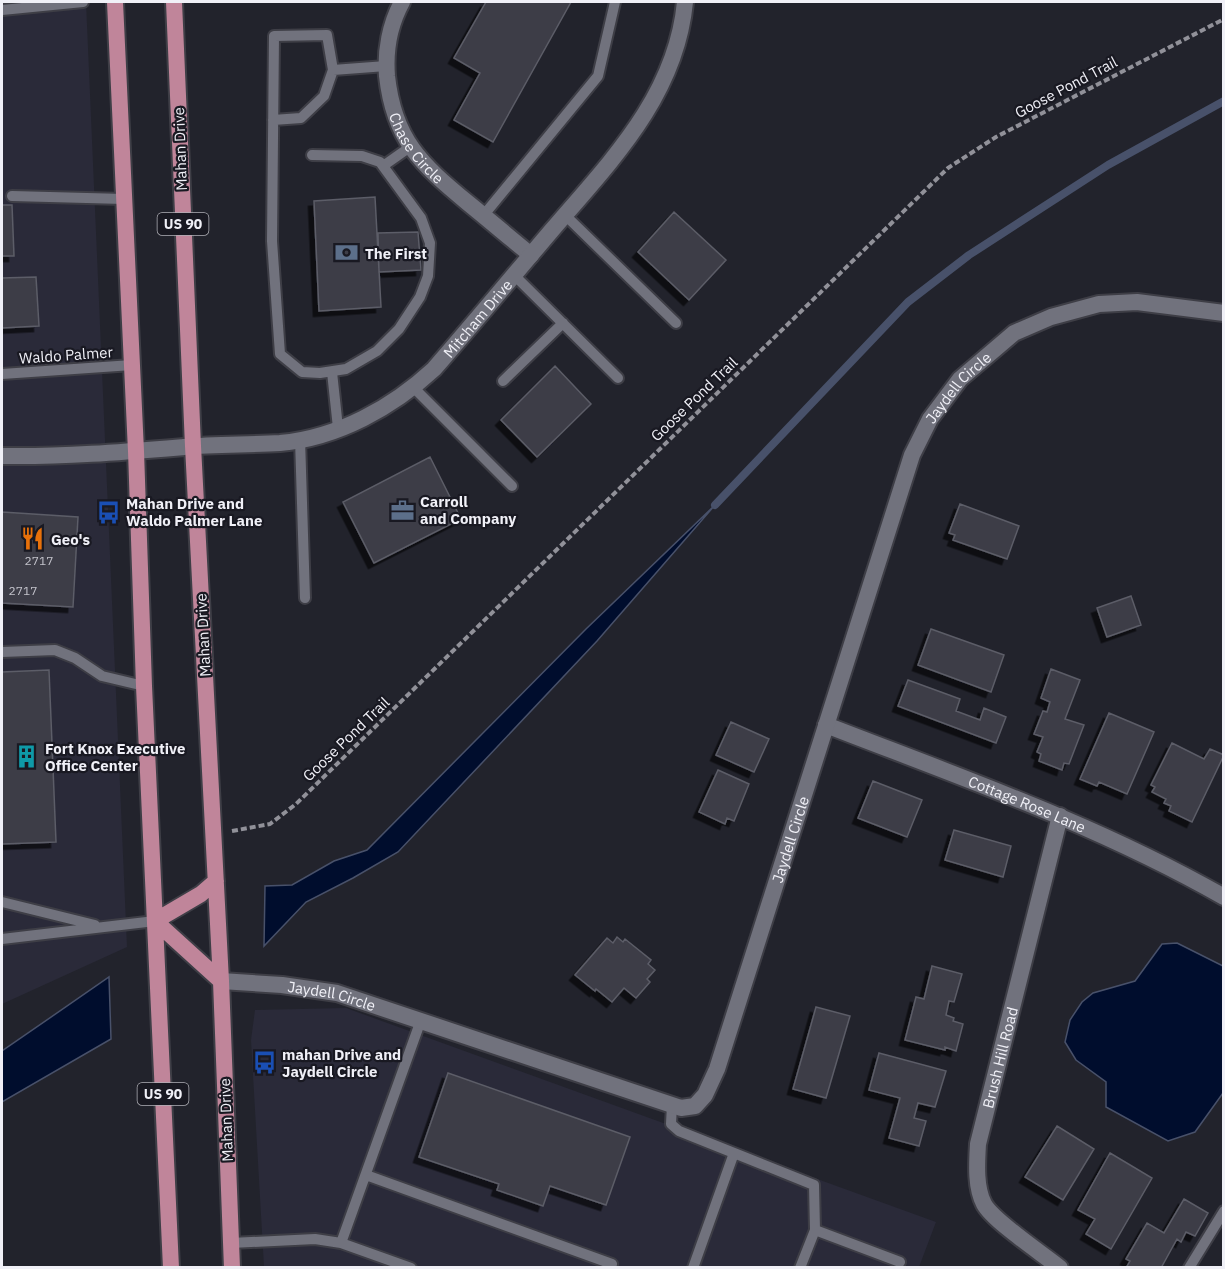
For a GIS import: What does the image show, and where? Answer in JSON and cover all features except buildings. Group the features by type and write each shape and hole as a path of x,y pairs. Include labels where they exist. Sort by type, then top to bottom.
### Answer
{"main road":[{"name":"US 90","path":"115,2 171,1268"},
{"name":"Mahan Drive","path":"174,2 193,446 221,981 232,1268"},
{"path":"216,880 201,894 155,921 221,981"}],"street":[{"name":"Chase Circle","path":"402,2 396,11 390,34 386,66 390,98 396,120 410,147 430,171 531,255"},
{"name":"Mitcham Drive","path":"2,456 282,443 355,422 414,388 434,369 614,157 650,108 665,80 676,51 685,2"},
{"name":"Jaydell Circle","path":"221,981 282,985 337,993 681,1108 695,1106 705,1095 717,1069 912,455 930,419 960,379 1014,333 1051,317 1099,304 1137,302 1224,313"},
{"name":"Cottage Rose Lane","path":"826,725 1060,816 1180,872 1224,897"},
{"name":"Brush Hill Road","path":"1060,816 978,1144 976,1173 984,1204 1002,1222 1060,1268"}],"lane":[{"path":"2,10 83,2"},
{"path":"483,216 598,76 615,2"},
{"path":"273,120 301,118 324,96 333,70 327,34 273,36 272,241 280,354 302,372 332,372 346,369 377,351 399,329 420,297 428,276 430,243 421,218 380,162 362,156 312,154"},
{"path":"333,70 386,66"},
{"path":"383,166 410,147"},
{"path":"12,196 124,199"},
{"path":"565,215 676,323"},
{"path":"514,275 618,378"},
{"path":"503,381 563,323"},
{"name":"Waldo Palmer","path":"2,374 132,366"},
{"path":"332,372 338,428"},
{"path":"414,388 512,486"},
{"path":"300,439 305,598"},
{"path":"2,652 55,650 75,658 102,676 144,686"},
{"path":"2,902 101,927"},
{"path":"2,939 155,921"},
{"path":"341,1243 421,1020"},
{"path":"672,1105 671,1124 680,1131 814,1185 815,1230 800,1268"},
{"path":"693,1268 734,1153"},
{"path":"366,1175 612,1264 610,1268"},
{"path":"1189,1268 1224,1211"},
{"path":"815,1230 900,1262"},
{"path":"231,1243 315,1239 341,1243 411,1268"}],"path":[{"name":"Goose Pond Trail","path":"213,835 270,824 296,804 948,168 996,137 1224,19"}],"shaded area":[{"path":"2,2 86,2 127,947 2,1004"},
{"path":"346,1008 936,1222 919,1267 264,1267 251,1040 255,1010"}],"water":[{"path":"715,505 597,641 398,852 306,902 264,946 265,886 292,885 334,861 367,850 586,629"},
{"path":"1177,943 1223,966 1223,1093 1195,1132 1168,1141 1106,1107 1106,1082 1076,1060 1065,1042 1070,1020 1082,1002 1093,993 1135,981 1162,944"},
{"path":"109,977 111,1039 2,1102 2,1051"}],"waterway":[{"path":"715,505 908,302 969,255 1108,165 1224,101"}],"place":[{"name":"The First","path":"347,253"},
{"name":"Carroll and Company","path":"402,510"},
{"name":"Mahan Drive and Waldo Palmer Lane","path":"108,512"},
{"name":"Geo's","path":"33,539"},
{"name":"Fort Knox Executive Office Center","path":"27,757"},
{"name":"mahan Drive and Jaydell Circle","path":"264,1063"}]}
